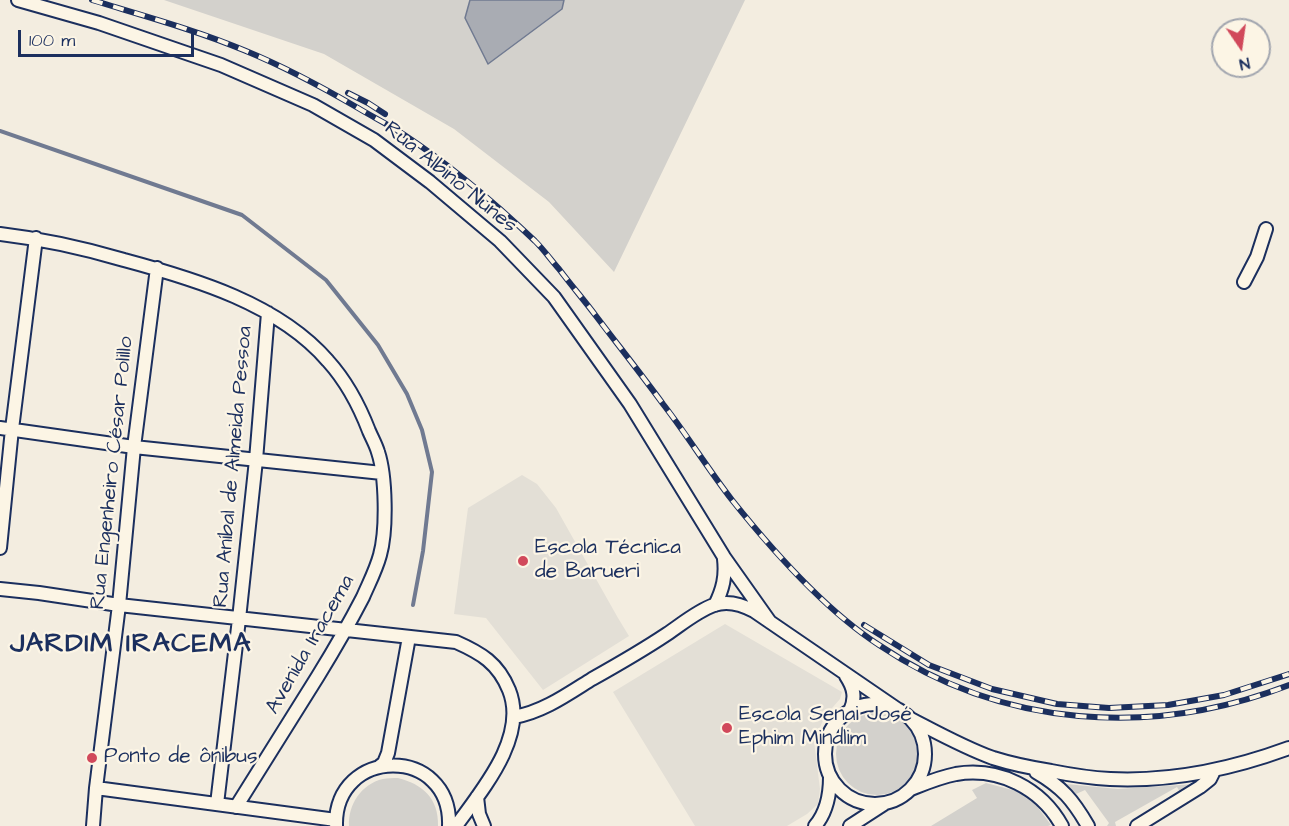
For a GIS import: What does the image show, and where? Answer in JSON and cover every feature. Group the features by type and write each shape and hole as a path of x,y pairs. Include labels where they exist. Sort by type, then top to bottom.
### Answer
{"street":[{"name":"Rua Albino Nunes","path":"18,0 99,23 210,61 313,105 374,140 430,182 500,241 554,297 630,404 724,557 770,622"},
{"path":"1244,282 1257,257 1266,229"},
{"name":"Avenida Iracema","path":"0,234 36,238 93,251 157,268 232,295 268,313 306,339 345,381 359,406 378,453 382,473 384,536 374,575 346,630 236,807"},
{"path":"0,548 6,429 36,238"},
{"name":"Rua Engenheiro César Polillo","path":"93,826 119,605 134,447 157,268"},
{"name":"Rua Aníbal de Almeida Pessoa","path":"217,804 256,460 268,313"},
{"path":"6,429 134,447 382,473"},
{"path":"715,604 723,586 724,557"},
{"path":"0,589 39,592 119,605 239,619 456,642 475,650 500,672 512,698 514,717 510,739 503,754 477,798 456,826"},
{"path":"514,717 527,715 558,700 715,604 737,604 770,622 907,716 918,728 925,757 920,776 910,790"},
{"path":"96,788 336,823 339,803 349,785 361,775 384,763 388,753 409,637"},
{"path":"844,673 854,693 850,711"},
{"path":"815,826 827,806 830,777 825,758 827,740 836,723 850,711 861,706 876,704 890,706 964,746 1000,760 1074,775 1124,779 1161,778 1214,771 1289,748"},
{"path":"380,766 403,766 429,778 438,787 446,802 449,826"},
{"path":"1026,767 1063,790 1088,826"},
{"path":"1137,826 1200,787 1210,779 1214,771"},
{"path":"850,826 926,782 956,774 970,773 998,776 1019,784 1034,793 1051,809 1062,826"},
{"path":"830,777 842,792 855,800 869,804 887,803"},
{"path":"477,798 479,814 484,826"}],"shaded area":[{"path":"164,0 745,0 614,272 549,202 454,129 324,54"},
{"path":"470,0 564,0 562,9 488,64 465,18"},
{"name":"Escola Técnica de Barueri","path":"522,475 537,484 556,508 629,636 543,690 486,618 454,614 468,508"},
{"name":"Escola Senai José Ephim Mindlim","path":"725,624 842,692 840,699 825,716 814,741 820,789 818,804 787,826 695,826 613,692"},
{"path":"877,713 893,716 906,725 915,738 918,754 915,770 906,783 893,792 877,795 861,792 848,783 839,770 836,754 839,738 848,725 861,716"},
{"path":"398,778 415,784 432,800 438,816 438,826 349,826 351,810 357,796 362,791 375,782"},
{"path":"986,783 1020,792 1033,801 1051,825 931,826 977,798 972,790"},
{"path":"1066,784 1118,789 1196,784 1181,794 1177,787 1115,822 1116,826 1107,826 1109,823 1085,790 1076,794"}],"waterway":[{"path":"0,131 242,215 326,280 378,345 407,394 422,430 432,472 423,551 413,605"}],"railway":[{"path":"92,0 208,36 289,71 331,92 403,134 471,184 544,251 672,416 732,500 782,559 819,597 859,631 926,673 976,694 1027,708 1079,716 1132,718 1184,713 1237,702 1289,685"},
{"path":"348,93 385,114"},
{"path":"864,625 929,665 992,689 1057,704 1109,708 1168,705 1224,695 1289,674"}],"place":[{"name":"Escola Técnica de Barueri","path":"523,561"},
{"name":"Escola Senai José Ephim Mindlim","path":"727,728"},
{"name":"Ponto de ônibus","path":"92,758"}],"district":[{"name":"JARDIM IRACEMA","path":"131,645"}]}
